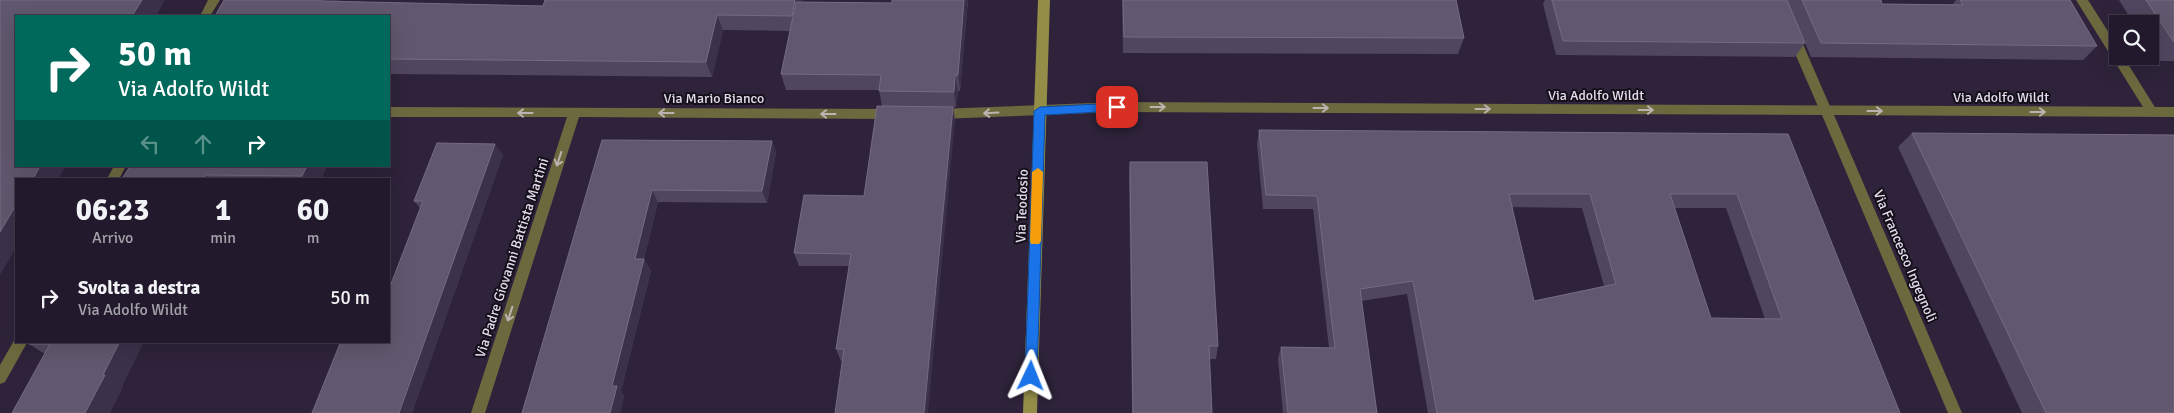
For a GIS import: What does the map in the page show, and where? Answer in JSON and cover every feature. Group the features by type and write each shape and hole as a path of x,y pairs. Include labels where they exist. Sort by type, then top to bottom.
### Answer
{"street":[{"path":"206,15 214,0"},
{"name":"Via Teodosio","path":"1030,413 1044,0"},
{"path":"2082,0 2152,112"},
{"name":"Via Francesco Ingegnoli","path":"1788,24 1955,413"},
{"name":"Via Adolfo Wildt","path":"1040,111 1127,107 2174,112"},
{"path":"927,114 1040,111"},
{"name":"Via Mario Bianco","path":"390,112 908,114"},
{"name":"Via Padre Giovanni Battista Martini","path":"478,413 574,113"},
{"path":"0,378 20,343"}],"building":[{"path":"0,0 142,0 133,15 15,15 15,167 39,167 34,178 15,178 15,207 0,232"},
{"path":"224,0 321,0 543,6 545,0 795,0 792,16 717,15 706,62 390,59 390,15 216,15"},
{"path":"892,0 964,0 958,75 955,75 954,92 879,91 881,75 781,74 796,2 892,3"},
{"path":"1123,0 1456,0 1464,38 1124,37"},
{"path":"1552,0 1787,0 1805,43 1563,41"},
{"path":"1802,0 1881,0 1882,4 1963,5 1960,0 2070,0 2097,46 1821,43"},
{"path":"2146,0 2174,0 2174,42 2159,20 2159,15 2156,15"},
{"path":"877,106 953,107 924,413 835,413 844,349 836,349 851,254 794,253 804,195 864,196"},
{"path":"1259,130 1788,134 1900,413 1437,413 1413,281 1360,289 1377,413 1288,413 1281,347 1335,348 1317,196 1266,195","holes":["1509,194 1590,194 1616,284 1534,301","1670,194 1737,194 1782,319 1711,318"]},
{"path":"1912,133 2174,135 2174,413 2046,413"},
{"path":"602,140 772,141 762,191 652,190 635,259 644,259 612,386 617,386 610,413 522,413"},
{"path":"437,143 495,144 399,413 312,413 340,343 390,343 390,286 423,201 414,201"},
{"path":"1130,162 1207,162 1218,346 1209,346 1212,413 1133,413"},
{"path":"129,167 306,167 302,176 206,175 204,178 123,178"},
{"path":"119,343 85,413 12,413 50,344 29,344"}],"slow traffic":[{"path":"1035,241 1038,172"}],"route":[{"path":"1031,376 1040,111 1117,107"}]}
